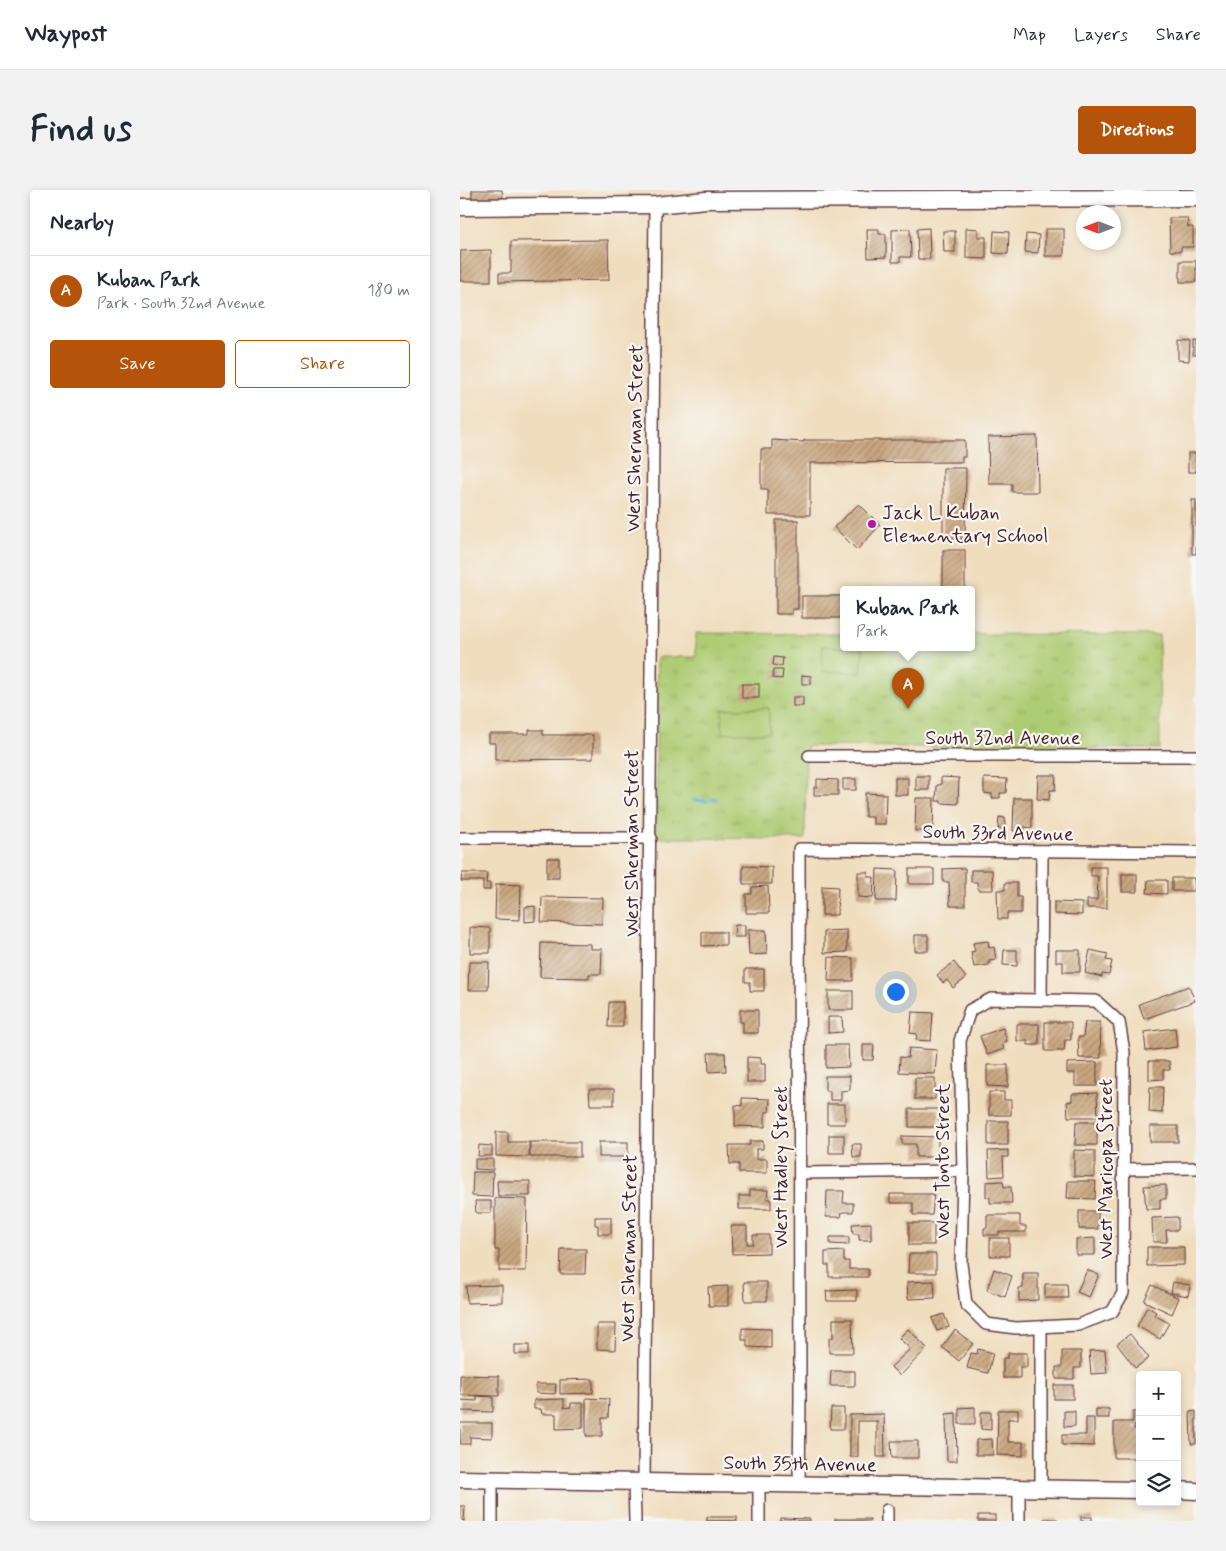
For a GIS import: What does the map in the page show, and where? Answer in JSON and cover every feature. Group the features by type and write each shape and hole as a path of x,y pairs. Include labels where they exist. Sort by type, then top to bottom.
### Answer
{"street":[{"path":"460,207 655,206 706,195 979,195 1196,198"},
{"name":"West Sherman Street","path":"634,1521 639,1481 650,838 655,206"},
{"name":"South 32nd Avenue","path":"809,756 1196,756"},
{"path":"460,838 650,838"},
{"name":"South 33rd Avenue","path":"799,849 1196,852"},
{"name":"West Hadley Street","path":"799,849 799,1485"},
{"path":"1041,1000 1042,852"},
{"name":"West Tonto Street","path":"1040,1327 1016,1328 986,1324 966,1304 961,1264 963,1172 960,1042 970,1010 991,999 1041,1000"},
{"name":"West Maricopa Street","path":"1040,1327 1078,1325 1112,1312 1123,1293 1124,1169 1124,1052 1119,1022 1096,1001 1041,1000"},
{"path":"1124,1169 1196,1168"},
{"path":"800,1173 963,1172"},
{"path":"1040,1327 1041,1488"},
{"name":"South 35th Avenue","path":"460,1479 1136,1490"},
{"path":"492,1479 492,1521"},
{"path":"759,1483 759,1521"},
{"path":"1019,1488 1019,1521"},
{"path":"1181,1490 1196,1491"}],"green space":[{"path":"696,633 840,634 840,651 975,651 975,634 1159,635 1160,749 806,746 805,839 656,838 657,657 696,657"},
{"path":"823,646 840,647 840,651 863,651 861,673 822,671"},
{"path":"769,708 769,733 722,733 722,709"}],"building":[{"path":"472,190 502,190 503,199 472,200"},
{"path":"1169,218 1187,218 1188,227 1193,227 1193,247 1181,247 1181,251 1170,251"},
{"path":"929,228 930,259 918,259 917,229"},
{"path":"966,228 978,229 978,237 986,237 986,259 966,258"},
{"path":"867,229 879,229 879,234 886,234 886,257 868,258"},
{"path":"910,229 911,257 900,257 900,262 892,262 892,230"},
{"path":"1045,229 1064,229 1064,256 1045,256"},
{"path":"943,231 955,231 955,252 944,252"},
{"path":"994,231 1009,232 1008,254 993,253"},
{"path":"1026,234 1039,235 1038,253 1025,252"},
{"path":"608,240 609,280 499,282 499,273 511,273 511,241"},
{"path":"491,250 491,281 460,281 460,251"},
{"path":"1180,261 1196,261 1196,282 1180,282"},
{"path":"1178,340 1190,341 1189,361 1178,360"},
{"path":"1193,341 1196,341 1196,355 1193,355"},
{"path":"1037,436 1038,492 1012,492 1012,484 989,484 988,437"},
{"path":"772,440 804,442 804,440 965,440 965,457 962,457 962,462 810,463 810,515 768,515 768,489 761,489 761,449 772,449"},
{"path":"1188,453 1196,453 1196,472 1188,472"},
{"path":"943,468 966,468 965,539 943,539"},
{"path":"1192,500 1196,500 1196,554 1192,554"},
{"path":"859,504 880,525 857,550 834,527"},
{"path":"776,520 798,520 798,609 792,609 792,614 776,614"},
{"path":"943,550 965,550 965,586 943,586"},
{"path":"802,596 840,596 840,618 802,618"},
{"path":"774,657 783,658 782,666 773,665"},
{"path":"773,670 783,670 782,679 773,678"},
{"path":"802,675 811,676 811,684 802,684"},
{"path":"742,684 759,684 759,698 742,698"},
{"path":"793,697 803,697 803,706 793,706"},
{"path":"529,730 543,730 543,735 593,735 593,759 495,760 495,743 489,743 489,734 529,734"},
{"path":"1038,775 1056,775 1055,790 1050,790 1049,800 1037,799"},
{"path":"916,776 929,776 929,790 916,790"},
{"path":"941,777 959,778 958,804 936,801 937,785 941,785"},
{"path":"895,778 908,778 908,795 895,795"},
{"path":"984,778 1007,779 1006,793 1000,793 1000,798 992,798 992,794 984,793"},
{"path":"817,779 838,780 838,795 814,795"},
{"path":"843,779 856,779 856,790 843,790"},
{"path":"865,793 886,794 885,824 873,824 873,817 865,817"},
{"path":"916,798 934,798 933,831 915,831"},
{"path":"1014,798 1032,798 1032,828 1024,827 1024,831 1013,831"},
{"path":"999,817 1005,818 1005,829 998,829"},
{"path":"547,858 559,858 559,878 547,878"},
{"path":"743,866 772,867 772,884 743,884"},
{"path":"1091,867 1107,867 1107,908 1087,908 1087,900 1097,900 1098,876 1091,876"},
{"path":"965,868 965,906 950,906 949,882 943,882 943,869"},
{"path":"877,869 897,870 896,901 876,901"},
{"path":"909,869 934,869 934,884 909,884"},
{"path":"971,870 992,870 993,890 978,890 977,882 971,882"},
{"path":"858,872 868,872 868,877 874,877 873,898 858,897"},
{"path":"462,873 487,873 486,883 490,883 490,890 483,890 483,881 461,881"},
{"path":"1122,874 1137,874 1137,892 1122,892"},
{"path":"1172,878 1194,878 1195,891 1172,891"},
{"path":"1148,880 1167,880 1167,894 1147,893"},
{"path":"1005,883 1017,883 1017,897 1021,897 1021,913 1007,913 1007,919 998,919 997,890 1005,890"},
{"path":"496,884 521,885 520,920 495,919"},
{"path":"768,886 769,913 746,913 746,894 752,894 752,887"},
{"path":"822,886 838,887 837,915 822,915"},
{"path":"542,897 603,898 602,924 541,922"},
{"path":"1054,902 1082,903 1082,915 1054,914"},
{"path":"535,906 535,921 525,922 525,907"},
{"path":"735,925 745,925 745,937 734,937"},
{"path":"470,927 490,928 490,953 470,953"},
{"path":"748,930 766,930 767,954 749,955"},
{"path":"847,930 847,952 824,953 824,931"},
{"path":"702,932 726,932 726,945 702,946"},
{"path":"915,935 928,935 928,951 915,951"},
{"path":"988,941 989,948 994,947 996,960 989,961 989,965 974,967 971,952 975,951 973,943"},
{"path":"541,943 590,944 590,949 602,949 601,974 589,974 589,978 540,977"},
{"path":"1004,950 1017,950 1017,966 1003,965"},
{"path":"1056,950 1080,950 1080,972 1063,972 1063,962 1056,962"},
{"path":"1090,950 1108,954 1106,960 1112,961 1109,975 1102,974 1102,977 1085,973"},
{"path":"829,957 853,958 853,981 828,981"},
{"path":"469,962 489,962 488,990 468,990"},
{"path":"954,962 966,978 953,988 947,980 943,983 937,975"},
{"path":"745,969 764,969 764,991 750,991 750,982 745,982"},
{"path":"1189,986 1195,1001 1144,1019 1139,1004"},
{"path":"828,991 853,991 853,1010 828,1010"},
{"path":"609,1002 623,1002 623,1027 608,1027"},
{"path":"740,1010 758,1010 758,1033 743,1033 743,1022 740,1022"},
{"path":"912,1012 933,1013 931,1041 916,1040 917,1034 910,1033"},
{"path":"828,1017 842,1017 843,1032 828,1033"},
{"path":"1045,1022 1071,1022 1071,1040 1065,1040 1064,1051 1045,1051"},
{"path":"1085,1022 1100,1022 1101,1058 1079,1058 1078,1037 1083,1037"},
{"path":"1017,1024 1039,1024 1039,1045 1028,1045 1028,1041 1017,1041"},
{"path":"1003,1028 1007,1041 1002,1043 1004,1049 987,1055 980,1036"},
{"path":"1175,1028 1177,1047 1146,1051 1144,1032"},
{"path":"826,1045 848,1045 849,1067 826,1068"},
{"path":"863,1045 874,1045 873,1060 863,1060"},
{"path":"909,1048 937,1050 935,1074 899,1072 900,1057 908,1058"},
{"path":"708,1053 725,1053 726,1071 709,1072"},
{"path":"747,1057 761,1058 761,1064 765,1064 765,1082 747,1082"},
{"path":"1149,1061 1169,1061 1170,1070 1163,1070 1163,1079 1149,1080"},
{"path":"1097,1062 1097,1086 1075,1086 1075,1073 1067,1073 1067,1063"},
{"path":"987,1065 1008,1065 1008,1087 987,1086"},
{"path":"825,1076 850,1076 850,1090 841,1091 841,1100 830,1100 830,1091 825,1091"},
{"path":"915,1078 935,1078 935,1099 915,1099"},
{"path":"1150,1087 1163,1087 1162,1113 1149,1112"},
{"path":"589,1089 614,1089 614,1105 590,1105"},
{"path":"989,1092 1004,1092 1004,1100 1011,1100 1011,1115 989,1115"},
{"path":"1097,1093 1098,1117 1068,1117 1067,1102 1072,1101 1072,1094"},
{"path":"742,1098 770,1099 769,1112 765,1112 765,1127 735,1126 735,1105 742,1106"},
{"path":"827,1104 845,1104 845,1124 827,1124"},
{"path":"909,1109 939,1109 939,1127 909,1127"},
{"path":"988,1121 1008,1121 1008,1145 988,1145"},
{"path":"1076,1122 1097,1122 1097,1145 1075,1145"},
{"path":"1150,1126 1178,1126 1178,1142 1150,1142"},
{"path":"496,1132 508,1132 508,1142 529,1142 529,1157 496,1156"},
{"path":"829,1135 844,1135 844,1153 829,1153"},
{"path":"902,1136 938,1137 938,1157 916,1157 916,1144 902,1144"},
{"path":"750,1141 763,1141 763,1149 756,1149 756,1159 767,1159 767,1173 739,1173 739,1164 730,1164 729,1145 750,1145"},
{"path":"530,1142 580,1142 580,1157 530,1157"},
{"path":"599,1142 628,1142 628,1157 599,1157"},
{"path":"852,1144 861,1144 861,1157 853,1157"},
{"path":"479,1145 492,1146 492,1156 478,1156"},
{"path":"1008,1150 1008,1157 1003,1157 1004,1176 989,1177 988,1151"},
{"path":"1074,1150 1095,1151 1095,1177 1074,1176"},
{"path":"475,1159 493,1159 493,1170 475,1169"},
{"path":"473,1172 493,1172 492,1197 472,1196"},
{"path":"497,1181 530,1181 530,1196 498,1196"},
{"path":"1003,1181 1004,1187 1011,1187 1012,1203 990,1203 990,1197 986,1197 986,1182"},
{"path":"1068,1181 1096,1181 1095,1199 1067,1198"},
{"path":"1166,1185 1166,1199 1160,1199 1160,1209 1146,1209 1144,1186"},
{"path":"750,1190 768,1190 767,1199 771,1199 771,1209 739,1209 739,1196 750,1196"},
{"path":"827,1191 844,1191 843,1203 853,1203 853,1212 842,1212 841,1217 826,1217"},
{"path":"890,1194 934,1194 932,1215 913,1215 913,1203 890,1203"},
{"path":"495,1198 527,1199 526,1271 499,1271 499,1250 495,1250"},
{"path":"475,1201 491,1201 491,1213 476,1213"},
{"path":"1079,1211 1098,1211 1098,1229 1079,1229"},
{"path":"987,1215 1020,1215 1020,1226 1026,1226 1026,1232 999,1232 999,1235 984,1235 984,1228 987,1228"},
{"path":"595,1217 611,1217 611,1234 598,1234 598,1225 595,1225"},
{"path":"1178,1217 1178,1230 1166,1230 1167,1242 1153,1242 1152,1218"},
{"path":"871,1223 871,1240 859,1240 859,1234 853,1234 852,1224"},
{"path":"909,1223 934,1223 934,1245 909,1245"},
{"path":"731,1226 747,1226 747,1244 753,1244 753,1235 769,1235 769,1253 732,1254"},
{"path":"830,1237 849,1237 849,1245 830,1244"},
{"path":"990,1238 1009,1238 1009,1256 990,1256"},
{"path":"1095,1238 1095,1255 1076,1255 1076,1239"},
{"path":"1147,1247 1184,1247 1184,1265 1147,1266"},
{"path":"561,1249 586,1249 585,1274 560,1274"},
{"path":"844,1251 844,1261 849,1261 849,1269 868,1269 868,1277 829,1277 829,1265 825,1265 825,1252"},
{"path":"909,1254 936,1254 936,1273 908,1273"},
{"path":"994,1269 1012,1276 1005,1297 987,1290"},
{"path":"1087,1270 1099,1275 1089,1297 1077,1292"},
{"path":"1023,1273 1038,1273 1038,1300 1019,1301 1019,1288 1023,1288"},
{"path":"934,1281 935,1298 908,1299 907,1282"},
{"path":"744,1282 767,1282 767,1301 745,1301"},
{"path":"1173,1282 1190,1285 1188,1296 1171,1293"},
{"path":"1045,1284 1067,1284 1068,1298 1045,1298"},
{"path":"502,1285 502,1302 467,1303 466,1286"},
{"path":"1152,1285 1179,1298 1172,1314 1144,1301"},
{"path":"728,1286 728,1306 709,1306 708,1287"},
{"path":"857,1290 857,1301 827,1301 826,1291"},
{"path":"1147,1307 1156,1312 1154,1315 1169,1323 1160,1339 1137,1326"},
{"path":"944,1314 949,1327 937,1331 932,1318"},
{"path":"833,1319 852,1319 853,1353 829,1353 829,1338 833,1338"},
{"path":"597,1324 616,1324 615,1350 597,1349"},
{"path":"742,1328 771,1329 771,1348 747,1347 747,1340 742,1340"},
{"path":"908,1329 927,1348 900,1376 891,1367 910,1349 899,1338"},
{"path":"955,1330 973,1344 959,1361 942,1347"},
{"path":"1130,1334 1149,1358 1135,1368 1117,1344"},
{"path":"515,1345 529,1345 529,1354 515,1354"},
{"path":"978,1349 993,1353 988,1373 967,1368 971,1353 977,1354"},
{"path":"1105,1350 1107,1373 1091,1374 1089,1351"},
{"path":"1062,1351 1081,1351 1081,1368 1074,1368 1074,1379 1056,1379 1056,1367 1062,1367"},
{"path":"1008,1353 1027,1353 1027,1367 1020,1367 1020,1378 1003,1378 1003,1358 1008,1358"},
{"path":"831,1371 855,1371 855,1386 830,1386"},
{"path":"460,1375 499,1376 499,1396 460,1395"},
{"path":"593,1379 593,1393 560,1394 560,1380"},
{"path":"536,1384 556,1384 555,1394 536,1393"},
{"path":"1054,1385 1073,1385 1073,1399 1054,1399"},
{"path":"477,1396 493,1397 493,1412 460,1411 460,1400 477,1401"},
{"path":"586,1398 609,1399 608,1418 602,1418 602,1436 586,1436"},
{"path":"564,1399 564,1408 571,1407 571,1403 583,1403 583,1428 556,1429 556,1414 542,1414 541,1409 534,1409 534,1400"},
{"path":"975,1407 975,1424 959,1424 959,1408"},
{"path":"831,1408 844,1408 844,1429 830,1429"},
{"path":"1096,1409 1109,1409 1109,1418 1096,1418"},
{"path":"998,1410 1018,1410 1018,1419 1008,1419 1008,1442 1023,1442 1023,1456 997,1455"},
{"path":"1064,1411 1075,1411 1075,1426 1064,1427"},
{"path":"1196,1411 1196,1444 1191,1444 1190,1412"},
{"path":"981,1412 991,1412 991,1430 981,1429"},
{"path":"1133,1412 1136,1412 1136,1426 1134,1426 1134,1429 1136,1429 1136,1458 1114,1458 1114,1422 1133,1422"},
{"path":"956,1413 957,1461 947,1461 946,1414"},
{"path":"884,1414 885,1457 877,1457 877,1421 858,1421 858,1457 850,1457 850,1415"},
{"path":"1086,1418 1094,1418 1094,1446 1062,1445 1062,1435 1086,1435"},
{"path":"460,1423 492,1423 492,1438 470,1437 470,1444 460,1444"},
{"path":"992,1439 993,1455 976,1455 976,1440"},
{"path":"891,1441 918,1441 918,1458 892,1458"},
{"path":"460,1506 465,1506 464,1521 460,1521"},
{"path":"978,1515 995,1515 995,1521 978,1521"},
{"path":"707,1517 737,1517 737,1521 707,1521"},
{"path":"1081,1517 1092,1517 1092,1521 1081,1521"},
{"path":"780,1518 810,1519 810,1521 780,1521"},
{"path":"835,1519 870,1519 870,1521 835,1521"},
{"path":"1044,1519 1057,1519 1057,1521 1044,1521"}],"waterway":[{"path":"711,800 716,799"},
{"path":"693,800 707,801"}],"place":[{"name":"Jack L Kuban Elementary School","path":"872,524"},
{"name":"Kuban Park","path":"908,709"}]}
